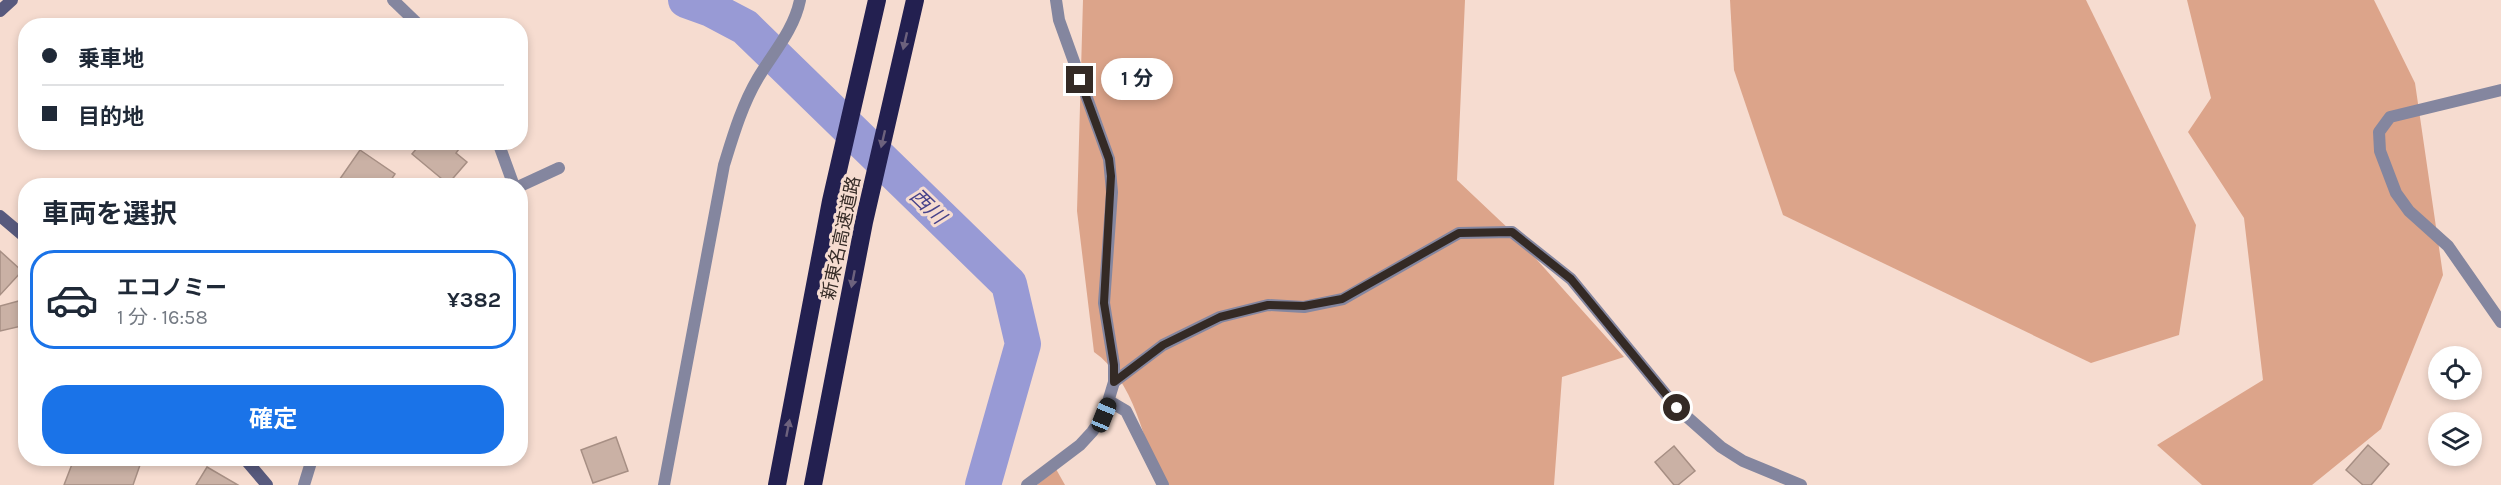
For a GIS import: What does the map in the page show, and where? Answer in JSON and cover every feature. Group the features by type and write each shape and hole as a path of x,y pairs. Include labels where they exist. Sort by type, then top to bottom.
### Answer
{"highway":[{"name":"新東名高速道路","path":"777,485 831,201 877,0"},
{"name":"新東名高速道路","path":"813,485 864,222 915,0"}],"main road":[{"path":"0,11 12,0"},
{"path":"0,216 18,231"},
{"path":"251,466 267,485"}],"street":[{"path":"393,0 412,18"},
{"path":"664,485 724,165 738,121 757,79 778,50 798,11 800,0"},
{"path":"1027,485 1080,445 1104,415 1114,382 1114,365 1104,303 1112,192 1110,168 1059,20 1056,0"},
{"path":"2501,90 2390,117 2379,132 2380,151 2396,193 2409,211 2448,246 2501,322"},
{"path":"501,150 511,178"},
{"path":"528,182 559,168"},
{"path":"1114,382 1163,345 1220,317 1268,305 1304,306 1342,299 1459,233 1512,232 1571,279 1686,416 1722,447 1743,461 1801,485"},
{"path":"1109,401 1126,411 1163,485"},
{"path":"304,485 310,466"}],"shaded area":[{"path":"1083,0 1465,0 1457,180 1512,232 1624,357 1562,377 1554,485 1159,485 1143,431 1128,395 1108,364 1094,352 1077,211"},
{"path":"1730,0 2086,0 2196,225 2179,335 2091,363 1783,215 1734,70"},
{"path":"2187,0 2374,0 2415,83 2443,275 2381,429 2312,485 2202,485 2157,445 2263,380 2244,218 2188,132 2211,98"},
{"path":"1056,469 1065,485 1037,485"}],"building":[{"path":"360,150 395,174 392,178 341,178"},
{"path":"415,150 458,150 456,153 467,162 453,178 441,178 412,154"},
{"path":"0,251 18,267 18,275 0,295"},
{"path":"18,301 18,327 0,331 0,306"},
{"path":"616,437 628,471 593,483 581,450"},
{"path":"2368,445 2389,464 2371,485 2363,485 2346,470"},
{"path":"1674,446 1695,471 1678,485 1674,485 1655,462"},
{"path":"71,466 140,466 133,485 64,485"},
{"path":"207,467 238,485 196,485"}],"waterway":[{"name":"西川","path":"686,0 711,9 745,27 1009,284 1023,344 983,485"}],"route":[{"path":"1080,80 1109,159 1111,176 1112,192 1104,303 1114,365 1114,382 1163,345 1220,317 1268,305 1304,306 1342,299 1459,233 1512,232 1571,279 1677,408"}]}
